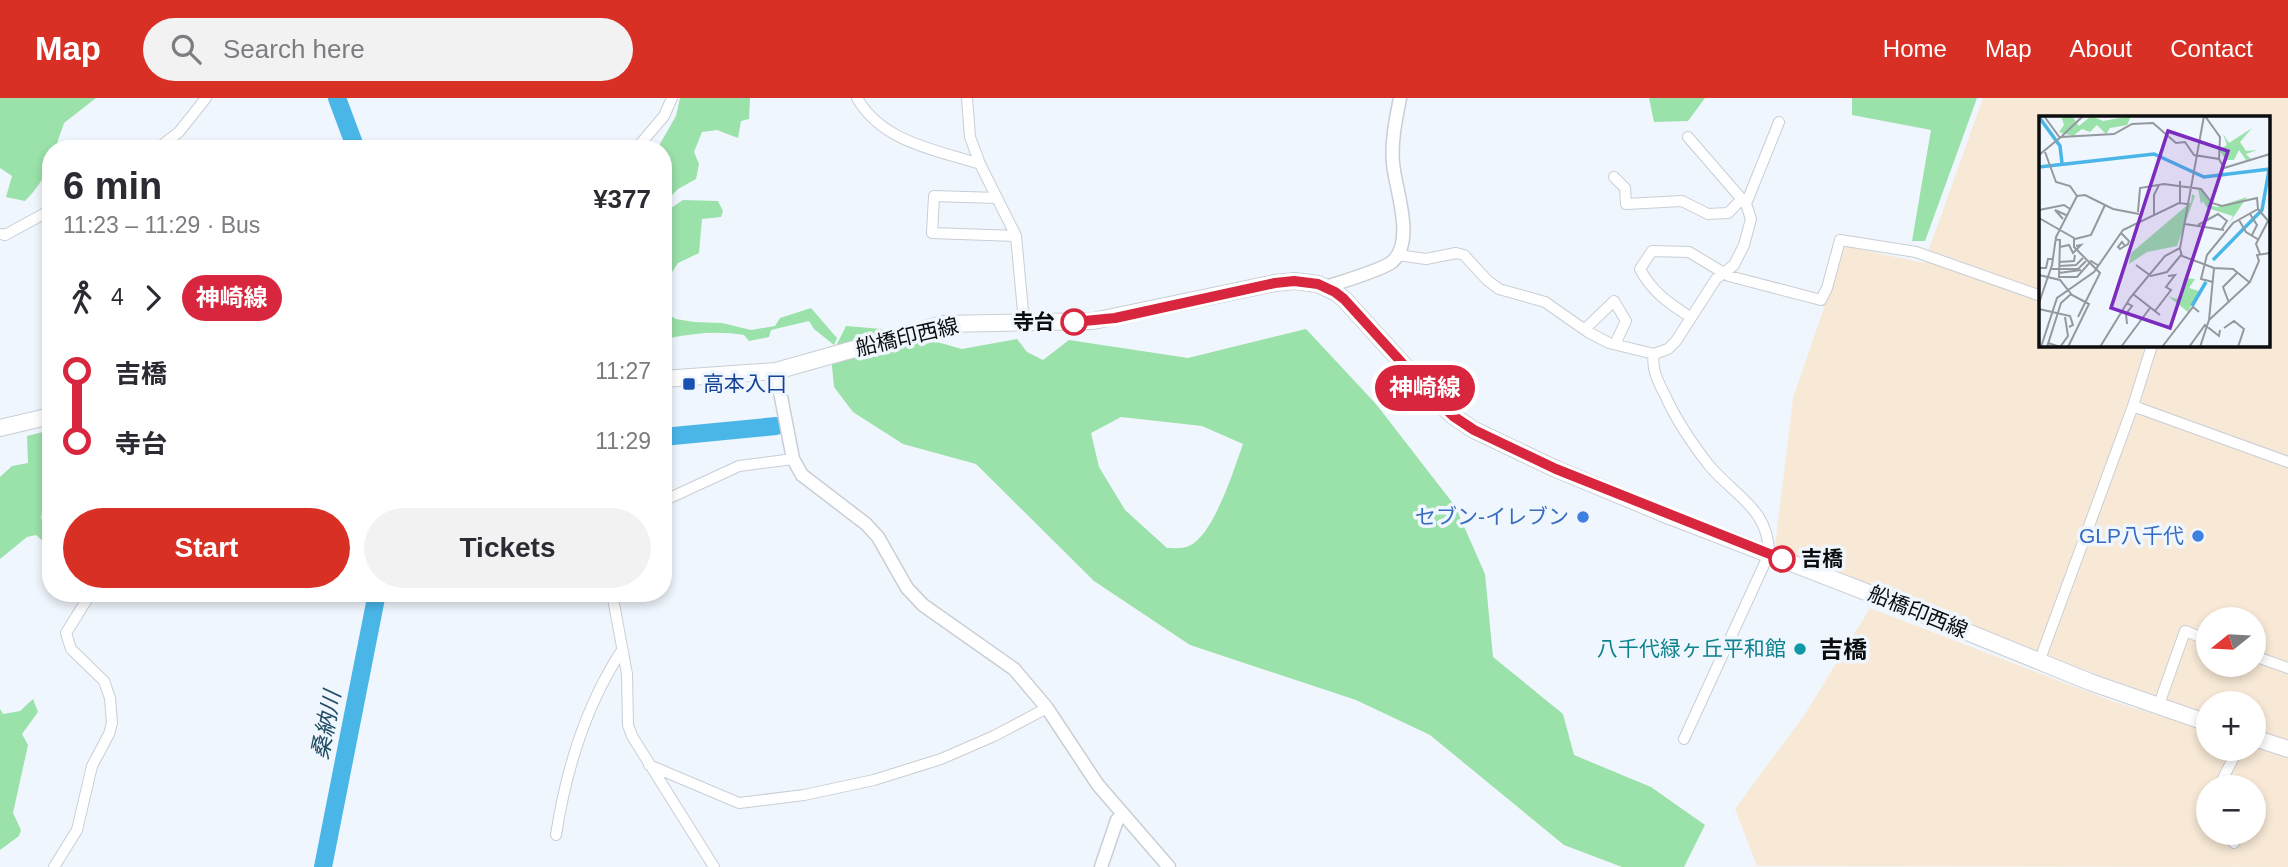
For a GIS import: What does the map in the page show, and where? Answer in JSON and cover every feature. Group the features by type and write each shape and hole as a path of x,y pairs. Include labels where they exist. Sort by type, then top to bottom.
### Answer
{"main road":[{"name":"船橋印西線","path":"672,378 776,371 943,324 1074,322 1115,318 1275,283 1294,281 1326,287 1344,299 1432,396 1453,416 1474,430 1556,469 2039,662 2196,719"},
{"path":"0,428 42,418"},
{"path":"2266,742 2288,749"}],"street":[{"path":"169,140 179,132 206,98"},
{"path":"644,140 664,116 671,98"},
{"path":"858,98 869,115 897,136 980,164"},
{"path":"967,98 970,137 980,164 1016,236 1024,321"},
{"path":"1326,287 1384,267 1398,255 1404,235 1403,215 1393,162 1394,131 1400,98"},
{"path":"1614,177 1625,188 1626,204 1682,201 1708,214 1728,213 1744,202 1779,122"},
{"path":"1398,255 1426,259 1456,253 1464,255 1499,289 1545,302 1585,329 1615,344 1654,354 1668,349 1716,279 1734,265 1744,245 1751,219 1744,202 1688,137"},
{"path":"997,198 934,196 932,233 1016,236"},
{"path":"0,234 5,235 42,215"},
{"path":"1690,317 1657,295 1646,282 1640,269 1652,251 1689,252 1724,273 1821,300 1840,240 1916,252 2039,295"},
{"path":"1585,329 1614,301 1626,320 1615,344"},
{"path":"2039,662 2133,406 2152,346"},
{"path":"1654,354 1657,379 1686,435 1709,465 1746,501 1769,537 1769,554 1684,739"},
{"path":"776,371 793,459 802,475 866,524 877,537 907,587 923,605 1014,669 1047,708 1085,767 1169,867"},
{"path":"2133,406 2288,462"},
{"path":"672,497 739,466 793,459"},
{"path":"54,867 77,830 92,766 112,723 110,698 104,681 71,649 66,633 85,602"},
{"path":"614,602 628,688 628,725 649,765 714,867"},
{"path":"2158,707 2185,631 2196,635"},
{"path":"555,835 561,800 592,702 622,650"},
{"path":"2266,660 2288,668"},
{"path":"649,765 739,803 804,795 874,780 941,759 994,736 1047,708"},
{"path":"1101,867 1117,820 1124,815"}],"shaded area":[{"path":"1983,98 2288,98 2288,742 2266,734 2266,691 2196,691 2196,710 2095,674 1775,547 1793,398 1845,246 1924,263"},
{"path":"1870,608 2112,701 2196,727 2196,761 2266,761 2266,750 2288,756 2288,867 1757,866 1735,809 1805,714"}],"green space":[{"path":"0,98 96,98 64,123 58,140 42,140 42,179 25,201 6,197 12,176 0,168"},
{"path":"680,98 750,98 749,119 741,121 738,138 717,130 702,132 694,152 699,164 696,179 672,195 672,140 662,140 676,116"},
{"path":"1649,98 1705,98 1688,121 1654,122"},
{"path":"1852,98 1977,98 1925,241 1912,241 1931,130 1852,115"},
{"path":"683,200 718,201 723,211 721,217 702,219 699,253 678,263 672,272 672,207"},
{"path":"811,308 837,338 834,345 814,329 809,321 771,330 769,337 749,341 744,335 725,333 672,338 672,317 694,322 722,323 751,330 775,326 780,318"},
{"path":"846,326 894,330 962,349 1017,339 1027,352 1043,360 1069,340 1188,358 1306,329 1376,404 1455,506 1485,574 1493,657 1563,714 1574,755 1651,787 1705,825 1684,867 1622,867 1564,845 1430,735 1356,700 1190,645 1094,581 976,464 903,444 853,412 834,387 831,356","holes":["1121,417 1202,426 1243,444 1229,484 1207,529 1189,546 1167,548 1125,510 1099,467 1091,433"]},
{"path":"42,432 42,540 36,535 27,537 0,559 0,477 12,466 28,463 27,436"},
{"path":"33,699 38,712 22,734 28,745 13,813 21,830 19,836 0,850 0,709 3,714 20,711"}],"waterway":[{"name":"桑納川","path":"337,98 353,140"},
{"path":"672,436 776,426"},
{"name":"桑納川","path":"323,867 375,602"}],"bus line":[{"name":"神崎線","path":"1074,322 1115,318 1275,283 1294,281 1318,284 1344,299 1432,396 1453,416 1474,430 1556,469 1782,559"}],"place":[{"name":"寺台","path":"1074,322"},
{"name":"高本入口","path":"689,384"},
{"name":"セブン-イレブン","path":"1583,517"},
{"name":"GLP八千代","path":"2198,536"},
{"name":"吉橋","path":"1782,559"},
{"name":"八千代緑ヶ丘平和館","path":"1800,649"}],"district":[{"name":"吉橋","path":"1843,650"}]}
